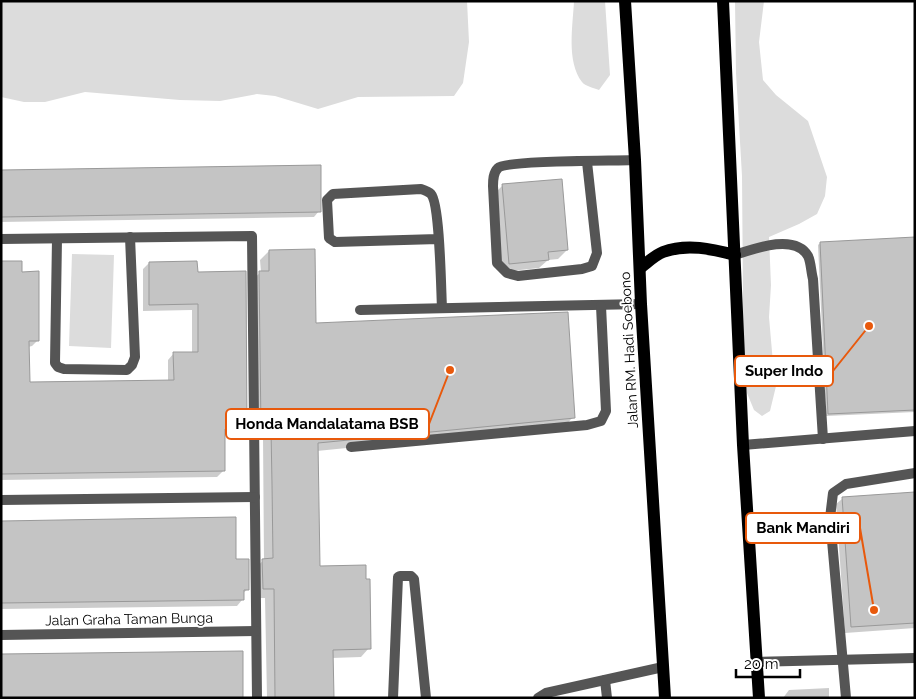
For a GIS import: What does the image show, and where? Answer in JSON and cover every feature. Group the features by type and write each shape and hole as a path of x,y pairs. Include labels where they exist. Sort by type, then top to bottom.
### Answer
{"main road":[{"name":"Jalan RM. Hadi Soebono","path":"625,1 665,698"},
{"path":"723,1 742,445 759,698"},
{"path":"640,268 662,252 691,247 710,248 735,255"}],"street":[{"path":"587,162 597,253 592,266 582,269 518,276 507,273 497,263 493,186 494,174 498,167 518,163 635,160"},
{"path":"438,239 335,242 329,238 327,200 333,194 421,188 431,194 436,206 438,239 442,308"},
{"path":"1,240 252,236 257,698"},
{"path":"57,239 55,363 58,367 64,369 127,370 132,365 135,357 130,238"},
{"path":"735,255 765,245 791,244 801,248 808,256 813,279 823,439"},
{"path":"360,310 641,304"},
{"path":"351,447 587,425 601,421 606,411 601,306"},
{"path":"742,445 915,431"},
{"path":"846,698 830,518 833,493 846,484 915,473"},
{"path":"1,500 255,497"},
{"path":"393,698 398,577 400,576 411,576 414,579 426,698"},
{"name":"Jalan Graha Taman Bunga","path":"1,635 256,631"},
{"path":"756,662 843,658 915,658"},
{"path":"538,698 546,693 663,667"},
{"path":"605,680 607,698"}],"shaded area":[{"path":"1,1 467,1 469,42 463,83 454,96 358,97 318,109 275,96 257,94 220,101 180,100 85,92 45,102 24,102 1,97"},
{"path":"574,1 605,1 610,75 599,90 582,82 574,64 572,32"},
{"path":"735,1 764,1 759,42 763,80 776,95 808,121 827,177 825,196 817,214 769,237 771,285 769,317 773,363 777,382 770,411 762,416 754,410 747,393 741,365 743,296 742,176 736,73"},
{"path":"72,254 114,255 111,348 69,346"}],"building":[{"path":"321,165 321,212 1,217 1,170"},
{"path":"562,179 568,250 548,252 549,260 509,264 502,184"},
{"path":"915,237 915,410 828,414 820,242"},
{"path":"315,249 316,323 568,312 575,418 318,443 320,566 366,565 366,579 370,579 371,649 333,650 334,698 275,698 274,589 263,589 262,559 273,558 271,430 261,430 259,271 269,271 269,250"},
{"path":"1,261 22,261 22,272 39,271 39,341 29,341 30,382 174,380 173,352 198,352 198,304 149,305 149,262 197,261 198,272 246,271 247,430 225,429 225,471 1,474"},
{"path":"915,492 915,623 851,627 842,497"},
{"path":"236,517 236,559 249,559 249,590 244,590 244,600 1,603 1,521"},
{"path":"243,651 243,698 1,698 1,654"}],"place":[{"name":"Super Indo","path":"869,326"},
{"name":"Honda Mandalatama BSB","path":"450,370"},
{"name":"Bank Mandiri","path":"874,610"}]}
